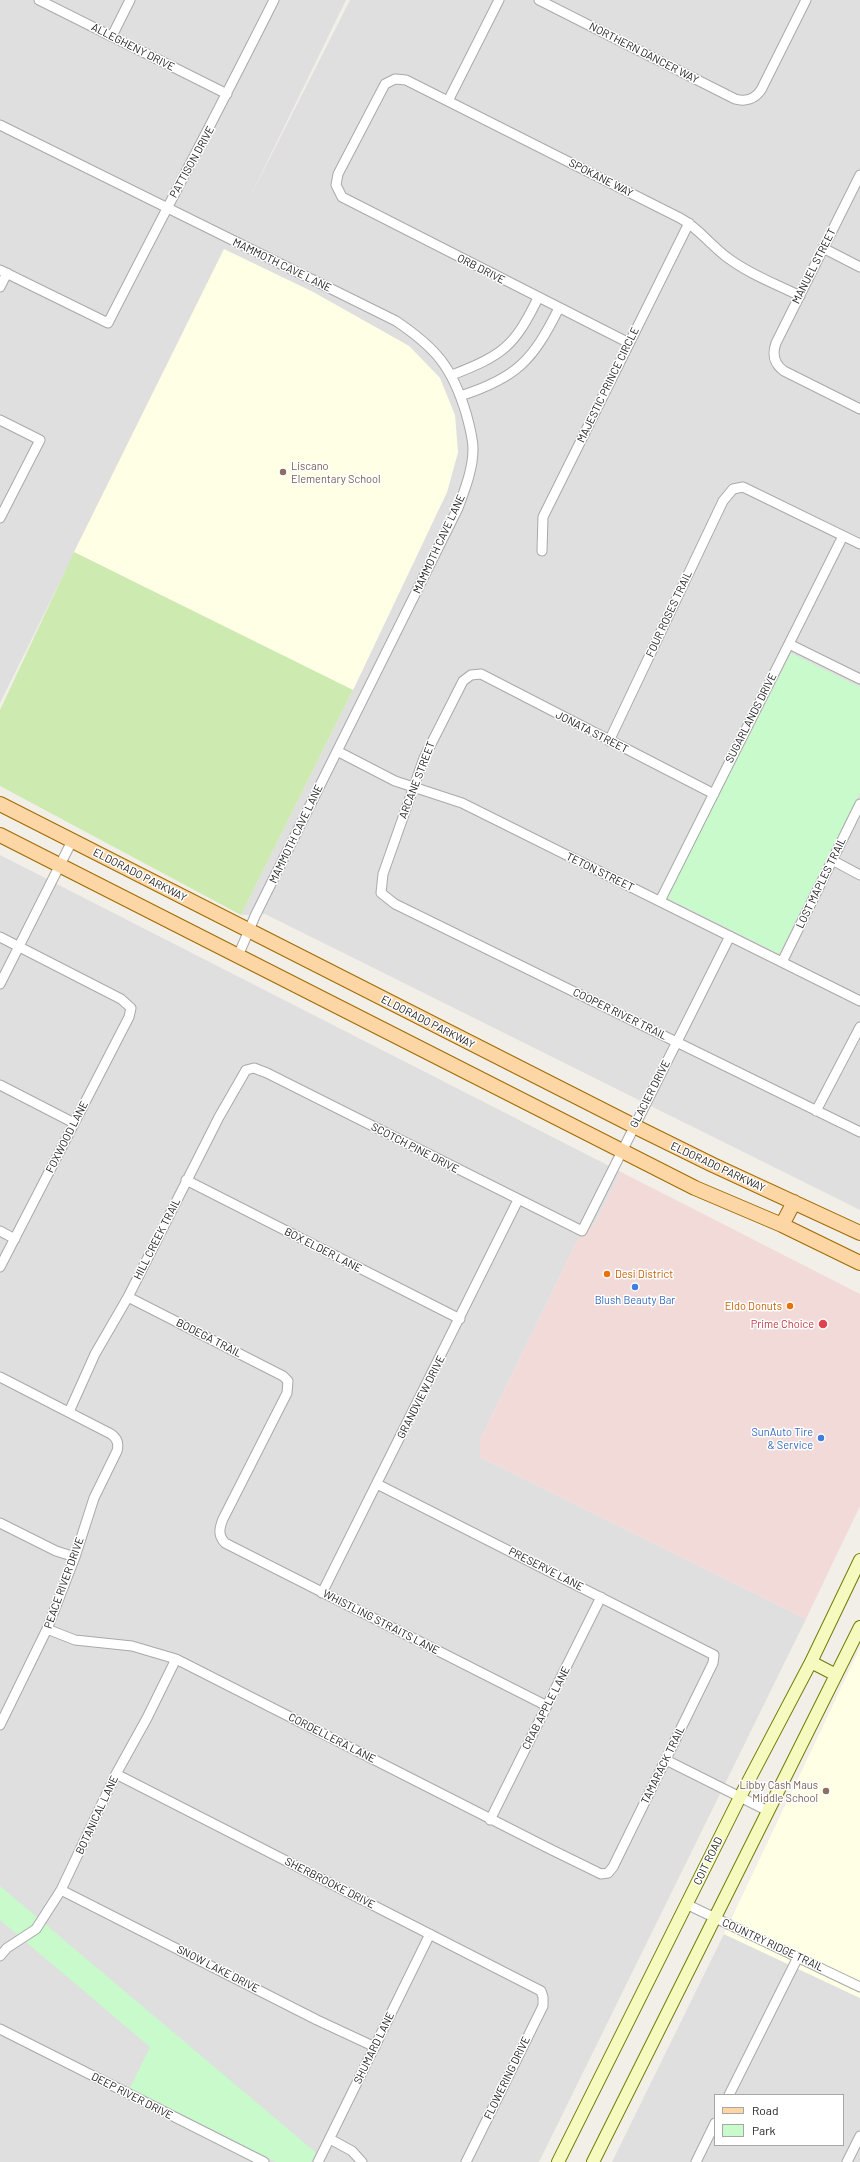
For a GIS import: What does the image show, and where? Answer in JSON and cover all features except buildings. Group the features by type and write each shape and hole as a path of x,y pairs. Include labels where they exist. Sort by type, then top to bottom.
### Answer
{"main road":[{"name":"ELDORADO PARKWAY","path":"0,804 634,1126 713,1165 860,1233"},
{"path":"0,836 60,865 620,1151 695,1188 782,1225 860,1263"},
{"path":"782,1225 794,1202"},
{"name":"COIT ROAD","path":"558,2162 740,1797 811,1662 860,1560"},
{"path":"593,2162 860,1627"},
{"path":"811,1662 836,1675"}],"street":[{"name":"ALLEGHENY DRIVE","path":"39,0 227,94"},
{"path":"112,36 130,0"},
{"name":"PATTISON DRIVE","path":"3,271 108,323 274,0"},
{"path":"448,101 499,0"},
{"name":"NORTHERN DANCER WAY","path":"539,0 735,99 750,99 761,90 806,0"},
{"name":"SPOKANE WAY","path":"337,190 338,174 380,90 391,80 406,80 690,223 735,263 800,296"},
{"name":"MAMMOTH CAVE LANE","path":"0,125 396,321 422,340 452,375 468,421 473,448 468,480 458,508 248,931 238,956"},
{"name":"MANUEL STREET","path":"860,175 775,345 775,359 778,366 784,371 860,409"},
{"name":"ORB DRIVE","path":"337,190 348,202 629,343"},
{"name":"MAJESTIC PRINCE CIRCLE","path":"542,550 543,517 690,223"},
{"path":"823,248 860,267"},
{"path":"0,287 3,271"},
{"path":"452,375 488,361 504,350 522,330 538,298"},
{"path":"460,396 500,381 518,369 542,342 559,308"},
{"path":"0,420 40,440 0,518"},
{"name":"FOUR ROSES TRAIL","path":"609,741 723,501 732,489 743,487 843,536"},
{"path":"843,536 860,544"},
{"name":"SUGARLANDS DRIVE","path":"660,901 843,536"},
{"path":"789,644 860,679"},
{"name":"JONATA STREET","path":"471,675 481,674 714,794"},
{"name":"ARCANE STREET","path":"381,893 383,874 414,787 439,725 463,681 471,675"},
{"name":"TETON STREET","path":"338,751 396,781 462,804 860,1001"},
{"name":"LOST MAPLES TRAIL","path":"782,962 860,804"},
{"path":"0,984 72,841"},
{"path":"832,860 860,875"},
{"name":"COOPER RIVER TRAIL","path":"381,893 395,904 860,1132"},
{"name":"GLACIER DRIVE","path":"582,1231 620,1151 730,936"},
{"path":"0,937 19,946"},
{"name":"FOXWOOD LANE","path":"0,1267 129,1017 130,1006 118,997 19,946"},
{"path":"816,1111 860,1027"},
{"name":"HILL CREEK TRAIL","path":"69,1412 95,1354 128,1297 186,1180 241,1076 248,1069"},
{"name":"SCOTCH PINE DRIVE","path":"248,1069 258,1069 267,1073 582,1231"},
{"path":"0,1085 74,1123"},
{"name":"BOX ELDER LANE","path":"186,1180 460,1319"},
{"name":"GRANDVIEW DRIVE","path":"322,1593 460,1319 518,1200"},
{"path":"0,1231 15,1239"},
{"name":"BODEGA TRAIL","path":"128,1297 283,1376 288,1381 286,1394 223,1519 219,1534"},
{"path":"0,1377 69,1412"},
{"name":"PEACE RIVER DRIVE","path":"0,1725 47,1629 75,1557 94,1498 117,1451 118,1444 116,1438 69,1412"},
{"name":"PRESERVE LANE","path":"377,1484 714,1655"},
{"path":"0,1523 56,1551 75,1557"},
{"name":"WHISTLING STRAITS LANE","path":"219,1534 225,1543 547,1706"},
{"name":"CRAB APPLE LANE","path":"490,1820 601,1597"},
{"name":"CORDELLERA LANE","path":"47,1629 75,1640 132,1646 176,1659 490,1820 601,1874 608,1874"},
{"name":"TAMARACK TRAIL","path":"608,1874 613,1867 713,1663 714,1655"},
{"name":"BOTANICAL LANE","path":"0,1956 7,1948 36,1928 61,1890 116,1774 147,1718 176,1659"},
{"path":"666,1760 768,1811"},
{"name":"SHERBROOKE DRIVE","path":"116,1774 537,1988 542,1994"},
{"name":"SNOW LAKE DRIVE","path":"61,1890 317,2020 374,2047"},
{"name":"COUNTRY RIDGE TRAIL","path":"686,1904 860,1986"},
{"name":"SHUMARD LANE","path":"318,2162 430,1934"},
{"path":"730,2094 798,1957"},
{"name":"FLOWERING DRIVE","path":"466,2162 543,2006 542,1994"},
{"name":"DEEP RIVER DRIVE","path":"0,2029 264,2162"},
{"path":"696,2162 714,2125"},
{"path":"847,2162 860,2136"},
{"path":"330,2139 352,2152 362,2162"}],"shaded area":[{"path":"0,0 346,0 248,201 350,0 860,0 860,1210 265,914 241,915 353,690 447,492 458,452 440,378 409,346 313,292 224,250 0,703"},
{"name":"Liscano Elementary School","path":"224,249 313,292 409,346 440,378 455,415 458,452 447,492 353,690 74,552"},
{"path":"0,855 621,1172 594,1225 577,1241 480,1440 480,1457 806,1619 539,2162 0,2162"},
{"path":"621,1172 860,1294 860,1506 806,1619 480,1457 480,1440 577,1241 594,1225"},
{"name":"Libby Cash Maus Middle School","path":"860,1648 860,1998 724,1934"},
{"path":"724,1934 860,1998 860,2162 612,2162"}],"green space":[{"path":"74,552 353,690 241,915 0,786 0,710"},
{"path":"791,653 860,687 860,793 779,954 667,898"},
{"path":"0,1886 314,2151 316,2154 311,2162 276,2162 130,2088 150,2047 0,1920"}],"place":[{"name":"Liscano Elementary School","path":"283,472"},
{"name":"Desi District","path":"607,1274"},
{"name":"Blush Beauty Bar","path":"635,1287"},
{"name":"Eldo Donuts","path":"790,1306"},
{"name":"Prime Choice","path":"823,1324"},
{"name":"SunAuto Tire & Service","path":"821,1438"},
{"name":"Libby Cash Maus Middle School","path":"826,1791"}]}
